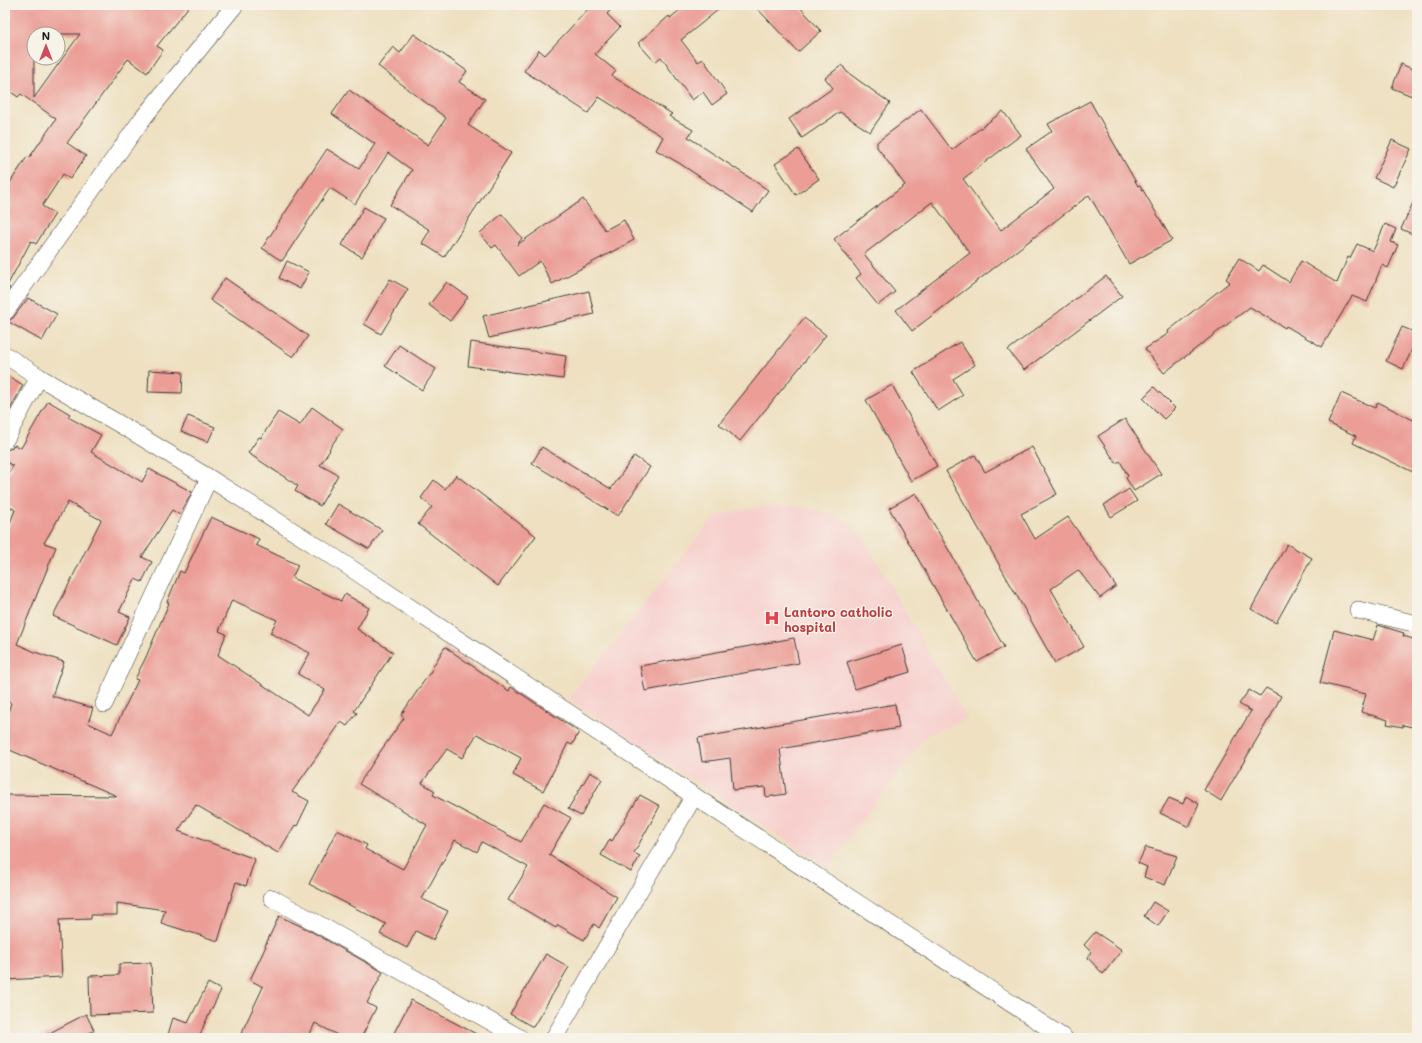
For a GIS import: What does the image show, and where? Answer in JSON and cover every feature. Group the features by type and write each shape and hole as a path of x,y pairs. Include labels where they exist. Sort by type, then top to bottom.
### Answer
{"street":[{"path":"5,312 143,118 235,5"},
{"path":"5,355 39,377 209,478 337,559 694,796 970,975 1064,1038"},
{"path":"5,440 39,377"},
{"path":"104,704 209,478"},
{"path":"1358,610 1417,624"},
{"path":"554,1038 694,796"},
{"path":"272,898 520,1038"}],"shaded area":[{"name":"Lantoro catholic hospital","path":"765,506 792,506 817,510 844,519 863,537 967,718 926,736 827,867 568,699 714,517 735,511"}],"building":[{"path":"5,5 190,5 157,46 163,50 147,73 128,59 67,143 86,156 70,179 63,174 42,206 55,214 36,244 31,241 7,286 10,288 5,295 5,190 27,157 29,158 56,119 21,94 18,97 5,88"},
{"path":"592,5 615,5 607,14 620,27 595,54 616,71 612,76 672,114 669,116 693,130 688,137 768,190 753,212 679,163 656,150 663,137 599,97 588,113 524,71 539,50 545,55"},
{"path":"686,5 724,5 681,40 698,62 703,59 727,94 712,105 703,92 692,100 661,57 655,62 638,43 669,16 670,18"},
{"path":"754,5 798,5 821,31 798,52"},
{"path":"414,34 467,71 459,82 485,99 468,125 511,153 444,257 422,243 430,230 390,205 412,170 388,153 355,204 330,188 282,261 262,248 327,149 359,169 375,144 332,114 349,90 428,145 446,118 378,66 393,47 400,53"},
{"path":"1401,64 1417,71 1417,98 1392,88"},
{"path":"842,65 847,72 890,103 870,132 840,112 802,138 789,119 833,88 825,78"},
{"path":"1090,101 1138,186 1140,185 1172,240 1129,264 1089,195 912,331 896,310 970,253 932,202 864,254 895,292 878,305 856,278 861,274 834,239 905,185 877,147 877,142 921,109 952,150 1003,111 1021,135 963,179 1001,230 1054,189 1026,149 1052,131 1048,124"},
{"path":"1392,140 1411,149 1393,187 1374,178"},
{"path":"798,149 819,179 796,195 775,164"},
{"path":"1417,194 1417,236 1401,229"},
{"path":"583,199 605,230 624,220 634,240 552,284 540,261 519,276 496,245 492,248 480,233 502,214 522,238 517,245"},
{"path":"364,207 384,218 362,257 342,245"},
{"path":"1385,224 1396,229 1391,242 1398,245 1388,268 1382,265 1367,302 1352,296 1322,347 1286,326 1285,328 1250,307 1164,373 1145,349 1169,333 1168,331 1230,282 1226,279 1239,258 1259,271 1263,265 1289,282 1301,261 1337,283 1348,257 1350,258 1357,244 1373,251"},
{"path":"287,261 309,272 300,289 279,278"},
{"path":"1106,276 1122,296 1024,370 1008,350"},
{"path":"225,278 308,336 293,357 210,300"},
{"path":"390,279 408,289 381,334 364,324"},
{"path":"447,282 468,297 450,321 429,305"},
{"path":"589,291 594,314 489,338 483,316"},
{"path":"28,298 57,314 42,341 7,321 13,318"},
{"path":"804,318 826,335 740,441 719,424"},
{"path":"1402,327 1417,333 1417,339 1403,369 1386,361"},
{"path":"471,342 566,356 563,379 468,366"},
{"path":"960,342 975,365 953,379 963,395 938,411 913,372"},
{"path":"399,345 436,369 422,390 385,366"},
{"path":"149,370 183,372 182,393 148,392"},
{"path":"5,374 23,385 5,419"},
{"path":"892,385 937,466 911,481 866,400"},
{"path":"1154,387 1175,408 1164,419 1143,398"},
{"path":"1341,393 1375,408 1378,402 1417,422 1417,474 1353,443 1356,436 1328,423"},
{"path":"48,401 70,414 68,417 101,435 91,452 142,482 149,469 192,492 180,515 172,510 142,557 152,562 142,582 135,579 119,612 130,617 117,645 53,616 101,520 68,502 44,543 56,547 17,644 64,662 52,696 93,708 88,723 112,734 138,680 135,679 169,603 167,602 180,571 184,573 211,517 259,539 256,545 298,565 292,578 341,601 345,594 369,608 357,629 393,652 354,711 357,713 347,726 341,722 292,792 309,801 297,826 295,825 278,853 196,805 178,831 255,859 246,886 236,882 218,941 161,923 165,910 117,903 117,915 91,915 91,919 59,920 62,977 5,980 5,795 117,796 5,748 5,722 11,703 5,701 5,536 15,510 5,504 5,480 13,466 5,461 5,450 10,449 14,445 21,448","holes":["232,600 277,620 270,633 310,653 298,674 325,690 308,715 218,655 226,634 219,631"]},
{"path":"312,407 343,429 320,465 338,475 320,506 295,491 298,486 248,453 259,437 261,438 278,412 300,425"},
{"path":"188,416 215,427 208,442 181,431"},
{"path":"1125,419 1161,474 1134,491 1126,478 1128,476 1120,461 1116,463 1098,436"},
{"path":"542,447 611,489 634,456 650,467 618,516 532,463"},
{"path":"1032,447 1057,494 1021,514 1035,539 1068,517 1116,586 1100,598 1078,570 1051,589 1084,647 1055,663 946,471 975,455 985,472"},
{"path":"456,475 536,536 498,586 418,524 432,507 421,498 434,480 445,489"},
{"path":"1129,489 1137,501 1111,517 1104,505"},
{"path":"916,493 1004,647 977,662 889,508"},
{"path":"338,504 382,530 369,549 326,524"},
{"path":"1287,544 1312,558 1276,623 1251,609"},
{"path":"1378,625 1404,633 1403,636 1417,640 1417,728 1387,724 1388,720 1361,712 1366,694 1320,683 1334,630 1373,640"},
{"path":"794,638 799,663 645,691 640,666"},
{"path":"902,645 910,672 855,689 847,662"},
{"path":"445,647 509,691 511,687 579,732 572,745 568,743 543,791 513,775 521,758 477,734 462,758 447,749 422,783 435,791 433,795 521,842 544,803 571,818 549,855 617,897 599,928 594,924 584,940 558,925 556,928 508,900 528,867 482,842 477,852 455,840 422,899 448,911 433,940 416,931 407,948 380,934 386,924 309,884 337,830 367,845 365,849 403,869 427,825 359,784 404,718 401,715 433,668"},
{"path":"1266,688 1281,696 1269,720 1221,801 1204,790 1251,711 1239,704 1249,690 1260,696"},
{"path":"895,704 899,728 780,749 786,794 766,797 765,787 733,790 730,758 702,762 698,738"},
{"path":"590,772 602,779 581,816 568,809"},
{"path":"640,795 660,806 634,853 640,856 631,872 601,855 610,839 612,841"},
{"path":"1186,796 1199,804 1189,827 1160,813 1169,798 1183,804"},
{"path":"1146,847 1177,856 1165,885 1144,877 1147,867 1138,863"},
{"path":"1153,902 1168,911 1158,926 1144,916"},
{"path":"279,916 307,929 383,972 367,1003 376,1008 361,1038 343,1038 315,1023 308,1038 239,1038 263,987 250,980"},
{"path":"1095,932 1122,950 1103,974 1088,958 1091,952 1084,945"},
{"path":"546,954 569,967 533,1027 510,1014"},
{"path":"151,963 153,1013 90,1015 89,976 119,975 119,964"},
{"path":"208,983 221,990 199,1038 167,1038 173,1018 188,1023"},
{"path":"411,1000 484,1038 394,1038 396,1034 394,1033"},
{"path":"86,1014 94,1030 79,1038 40,1038"}],"place":[{"name":"Lantoro catholic hospital","path":"772,618"}]}
